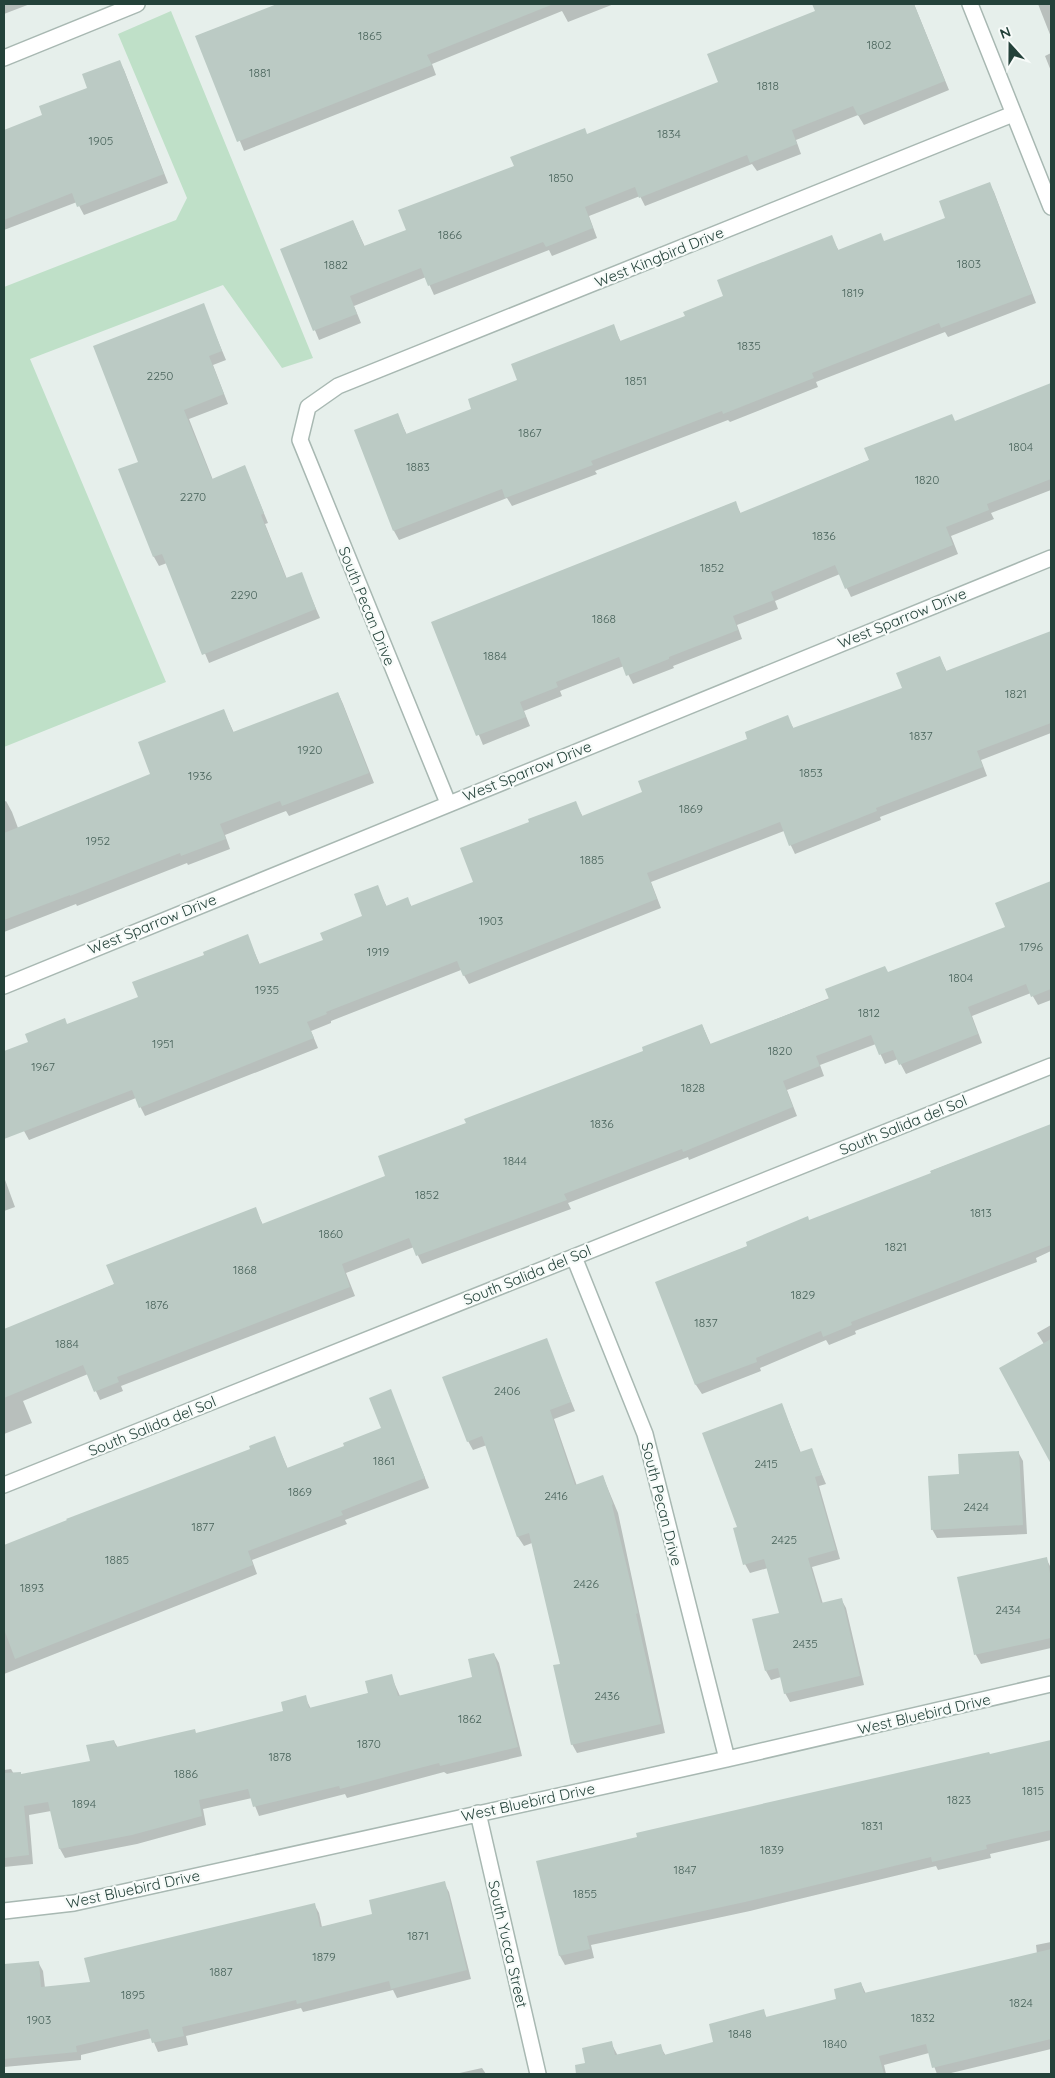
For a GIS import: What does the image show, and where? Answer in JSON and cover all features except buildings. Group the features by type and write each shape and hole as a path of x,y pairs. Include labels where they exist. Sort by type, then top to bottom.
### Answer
{"street":[{"path":"4,58 137,4"},
{"path":"970,4 1051,207"},
{"name":"West Kingbird Drive","path":"308,407 338,386 1013,114"},
{"name":"South Pecan Drive","path":"308,407 300,440 448,803"},
{"name":"West Sparrow Drive","path":"4,986 1051,558"},
{"name":"South Salida del Sol","path":"4,1485 1051,1066"},
{"name":"South Pecan Drive","path":"574,1257 645,1434 727,1759"},
{"name":"West Bluebird Drive","path":"4,1911 74,1903 727,1759 1051,1684"},
{"name":"South Yucca Street","path":"478,1813 538,2074"}],"green space":[{"path":"171,11 313,358 282,368 223,285 30,359 166,682 4,747 4,287 176,220 187,198 118,34"}]}
